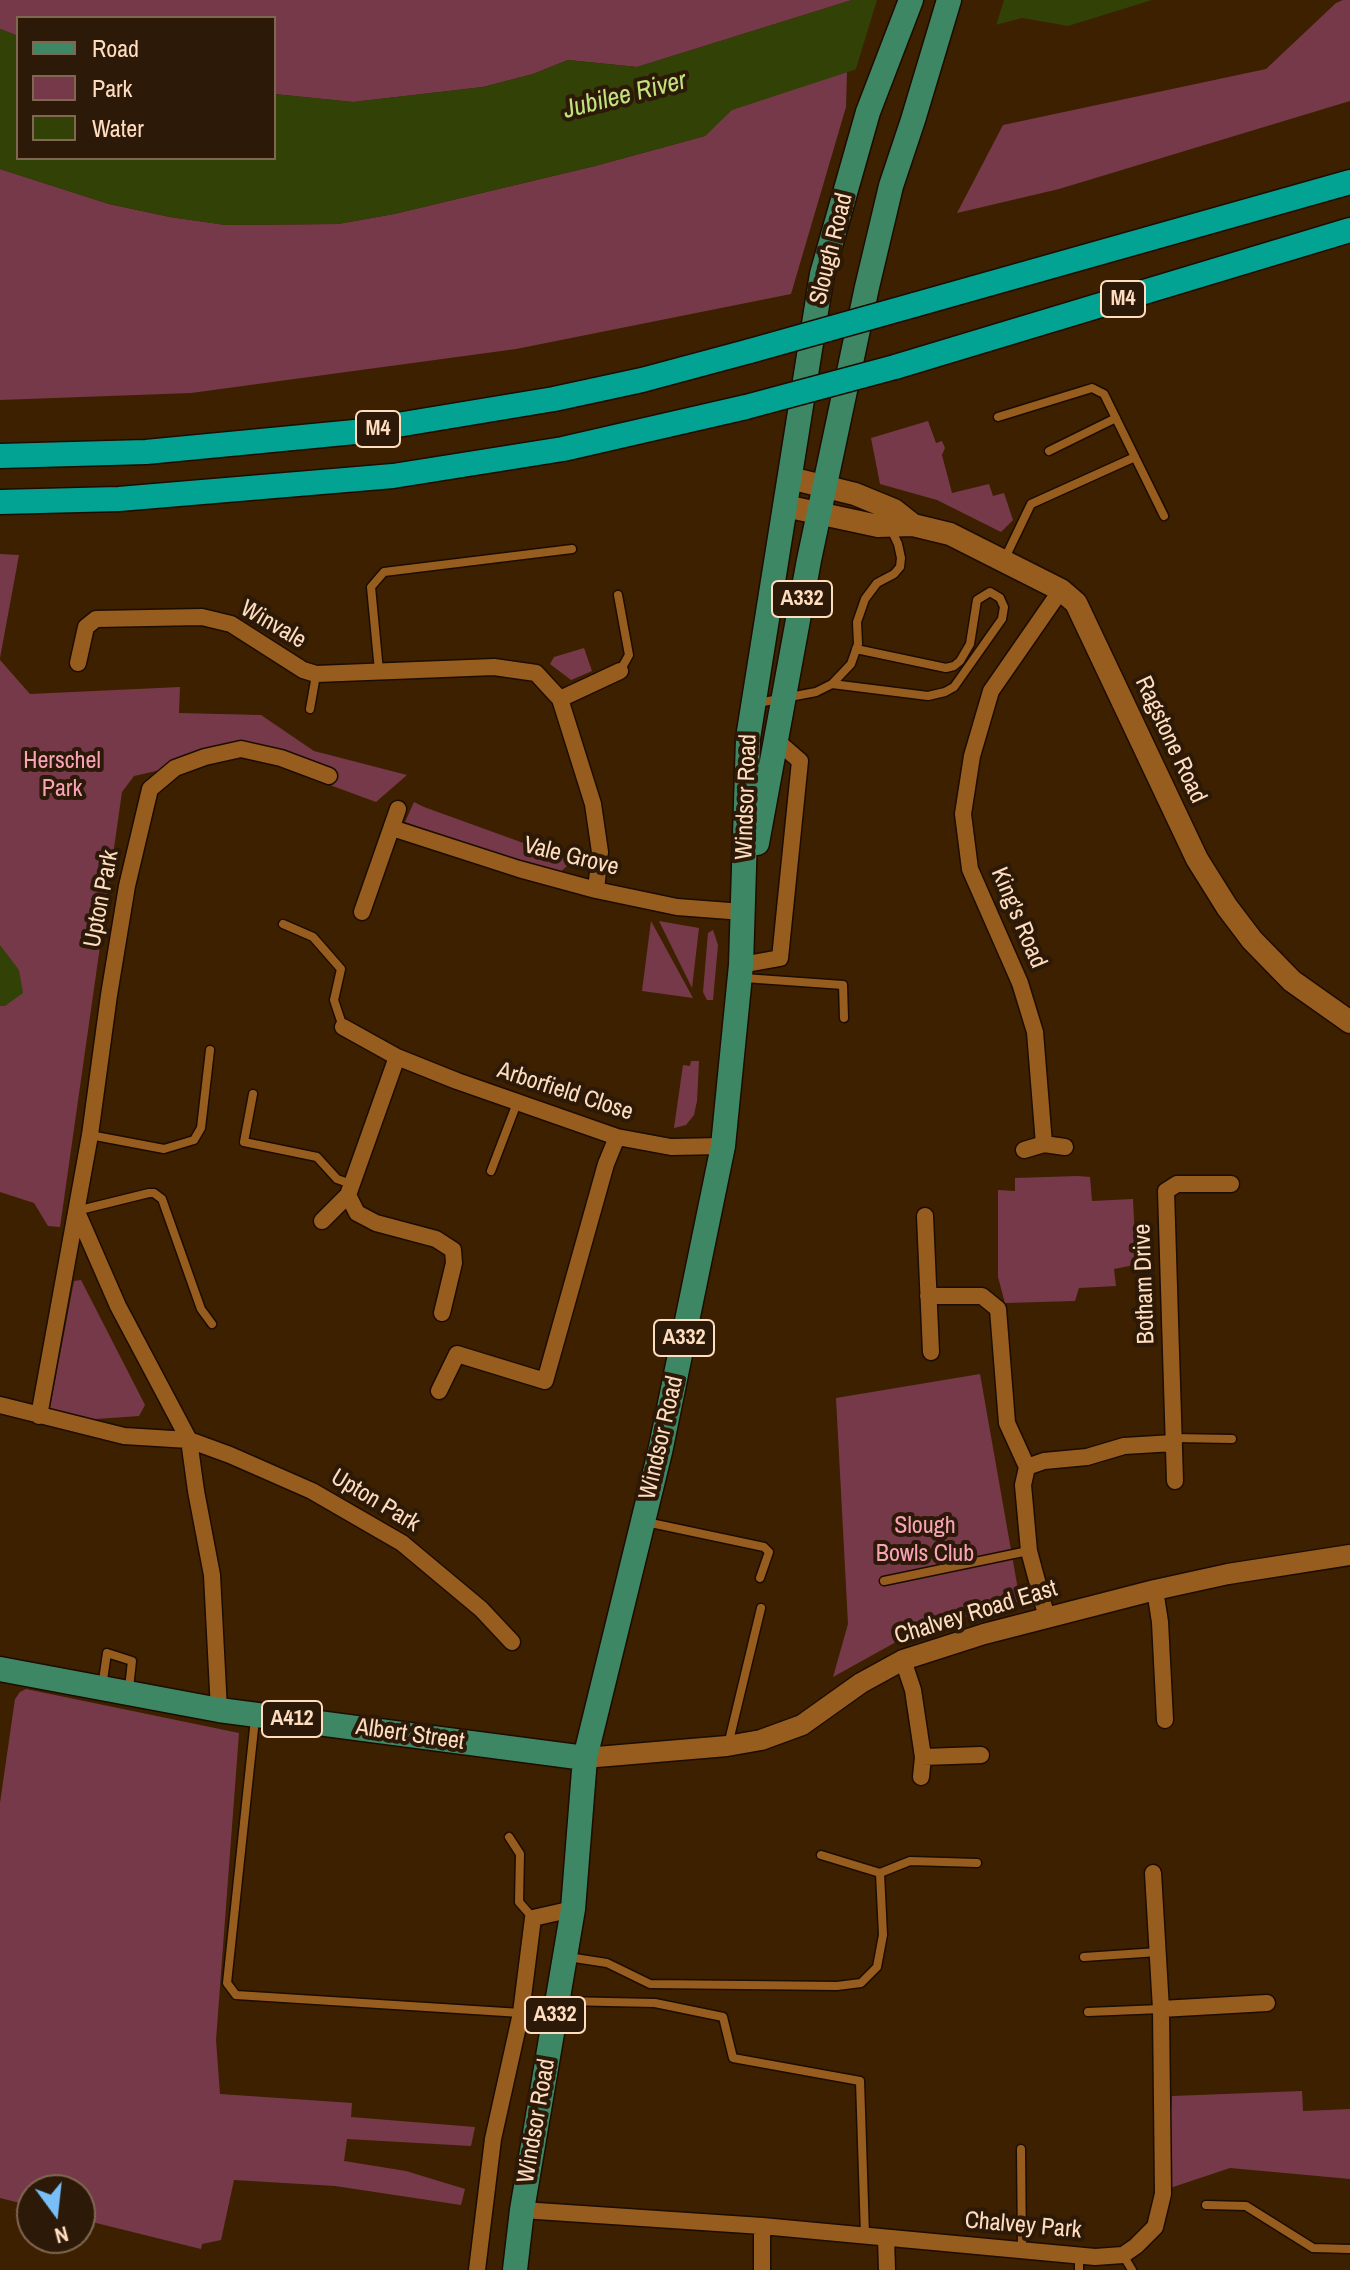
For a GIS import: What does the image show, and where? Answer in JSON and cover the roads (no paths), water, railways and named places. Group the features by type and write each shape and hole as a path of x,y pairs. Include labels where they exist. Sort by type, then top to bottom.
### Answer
{"highway":[{"name":"M4","path":"0,456 146,452 355,432 554,399 642,380 750,351 1350,182"},
{"name":"M4","path":"0,502 119,499 393,476 563,449 746,407 895,367 1350,230"}],"main road":[{"name":"Slough Road","path":"785,506 822,274 868,112 911,0"},
{"name":"A332","path":"743,912 777,741 782,700 891,186 949,0"},
{"name":"Ragstone Road","path":"790,478 855,494 894,510 902,526"},
{"name":"Ragstone Road","path":"785,506 950,534 1061,590 1076,603 1197,859 1227,907 1252,940 1292,981 1350,1022"},
{"name":"Windsor Road","path":"515,2270 522,2210 573,1909 585,1758 660,1452 723,1146 740,972 748,738 785,506"},
{"name":"Albert Street","path":"0,1671 219,1710 585,1758"}],"street":[{"name":"King's Road","path":"1044,1144 1035,1032 1020,983 970,869 963,814 972,756 991,691 1061,590"},
{"name":"Winvale","path":"78,663 86,627 96,619 202,617 231,624 303,670 316,674 494,667 536,673 560,699 593,804 600,852 596,890"},
{"path":"560,699 620,671"},
{"path":"740,972 780,958 800,761 777,741"},
{"name":"Upton Park","path":"39,1416 90,1135 127,886 150,789 175,768 241,749 281,758 329,776"},
{"path":"362,912 398,809"},
{"name":"Vale Grove","path":"392,828 596,890 677,907 743,912"},
{"name":"Arborfield Close","path":"343,1027 397,1057 617,1137 671,1147 723,1146"},
{"path":"322,1221 350,1189 397,1057"},
{"path":"439,1391 457,1354 545,1381 606,1164 617,1137"},
{"path":"1024,1150 1044,1144 1065,1147"},
{"name":"Botham Drive","path":"1175,1481 1166,1191 1177,1184 1231,1184"},
{"path":"350,1189 357,1213 376,1223 436,1239 453,1250 454,1263 442,1313"},
{"path":"76,1211 118,1306 189,1440 212,1575 219,1710"},
{"path":"925,1216 931,1352"},
{"path":"928,1296 982,1296 998,1309 1007,1423 1027,1467 1023,1485 1029,1551 1047,1618"},
{"name":"Upton Park","path":"0,1405 124,1436 189,1440 312,1491 402,1543 481,1609 512,1642"},
{"path":"1027,1467 1044,1461 1087,1457 1124,1446 1174,1440"},
{"name":"Chalvey Road East","path":"585,1758 727,1746 761,1740 802,1725 861,1683 903,1660 984,1634 1228,1574 1350,1555"},
{"path":"1155,1590 1160,1622 1165,1720"},
{"path":"903,1660 913,1690 923,1757 921,1777"},
{"path":"923,1757 981,1755"},
{"name":"Chalvey Park","path":"522,2210 865,2235 1022,2250 1079,2263 1127,2263 1136,2246 1155,2227 1163,2194 1161,2009 1153,1873"},
{"path":"477,2270 493,2139 521,2013 533,1918 573,1909"},
{"path":"1161,2009 1267,2003"},
{"path":"762,2226 762,2270"},
{"path":"886,2238 887,2270"}],"lane":[{"path":"998,417 1092,388 1104,394 1164,516"},
{"path":"1049,451 1116,418"},
{"path":"1004,560 1031,504 1135,457"},
{"path":"753,704 816,692 832,684 851,664 856,649 857,622 865,599 877,583 900,567 898,544 902,526"},
{"path":"380,672 371,587 384,572 572,549"},
{"path":"832,684 928,696 945,692 954,687 1002,619 1004,607 1000,598 990,592 977,600 970,644 954,666 946,668 856,649"},
{"path":"618,595 629,655 620,671"},
{"path":"310,709 316,674"},
{"path":"283,924 313,937 341,969 334,1000 343,1027"},
{"path":"740,972 843,985 844,1018"},
{"path":"90,1135 164,1149 194,1140 201,1128 210,1050"},
{"path":"253,1094 244,1142 317,1157 350,1189"},
{"path":"491,1171 517,1103"},
{"path":"76,1211 149,1193 162,1199 201,1309 212,1324"},
{"path":"1174,1440 1232,1439"},
{"path":"643,1521 764,1547 769,1552 760,1578"},
{"path":"884,1581 1029,1551"},
{"path":"727,1746 761,1608"},
{"path":"102,1688 107,1653 132,1661 128,1693"},
{"path":"255,1714 227,1983 236,1995 521,2013"},
{"path":"509,1837 520,1854 519,1902 533,1918"},
{"path":"821,1855 880,1873 910,1861 977,1863"},
{"path":"565,1957 607,1963 650,1984 837,1986 861,1983 877,1967 883,1935 880,1873"},
{"path":"1084,1957 1158,1952"},
{"path":"558,2001 655,2003 723,2017 733,2058 860,2081 865,2235"},
{"path":"1088,2012 1161,2009"},
{"path":"1021,2149 1022,2250"},
{"path":"1206,2205 1246,2206 1313,2248 1350,2249"}],"water":[{"name":"Jubilee River","path":"852,0 1152,0 1068,26 1022,18 973,31 732,110 705,136 595,166 394,214 338,224 226,225 170,217 109,204 0,169 0,29 16,35 16,160 276,160 276,94 353,102 483,87 533,74 568,60 637,67"},
{"path":"0,945 19,970 23,993 5,1006 0,1006"}],"park label":[{"name":"Herschel Park","path":"62,776"},
{"name":"Slough Bowls Club","path":"925,1541"}]}
